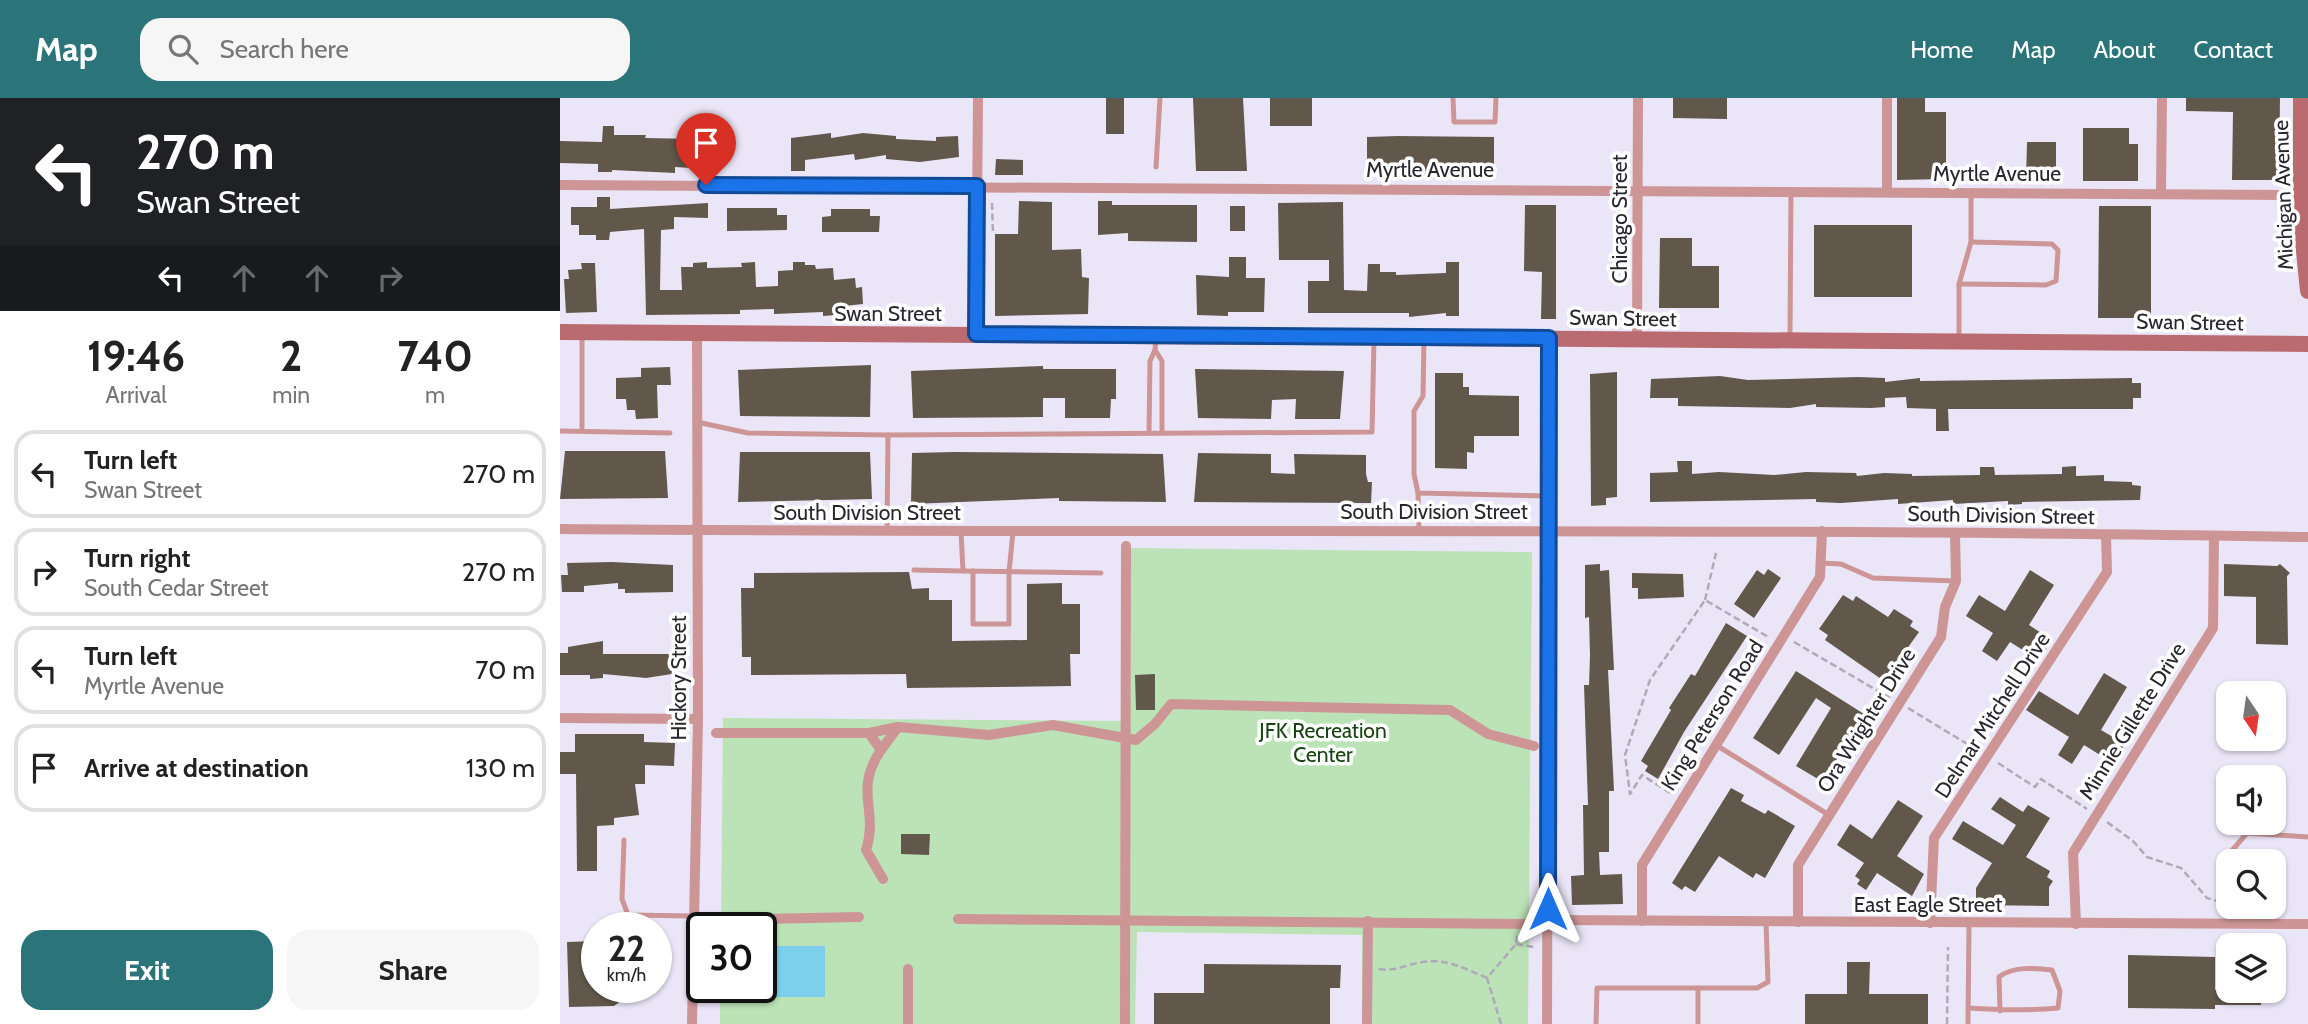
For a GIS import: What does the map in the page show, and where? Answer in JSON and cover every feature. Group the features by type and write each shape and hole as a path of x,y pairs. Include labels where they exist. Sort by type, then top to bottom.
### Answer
{"main road":[{"name":"Michigan Avenue","path":"2301,98 2308,291"},
{"name":"Swan Street","path":"560,332 976,334 1156,342 1374,336 2308,344"}],"street":[{"path":"976,334 978,98"},
{"name":"Chicago Street","path":"1637,339 1638,98"},
{"path":"1887,98 1887,192"},
{"path":"2161,193 2162,98"},
{"name":"Myrtle Avenue","path":"560,185 1638,189 2304,195"},
{"name":"Hickory Street","path":"694,912 698,719 697,333"},
{"path":"1547,1024 1549,338"},
{"name":"South Division Street","path":"560,529 1013,532 1549,529 2308,537"},
{"name":"King Peterson Road","path":"1642,921 1642,865 1820,577 1822,531"},
{"name":"Ora Wrighter Drive","path":"1798,922 1798,865 1941,637 1945,607 1956,581 1955,534"},
{"name":"Delmar Mitchell Drive","path":"1930,923 1934,838 2107,572 2106,535"},
{"name":"Minnie Gillette Drive","path":"2076,924 2073,853 2213,628 2214,536"},
{"path":"1125,1024 1126,546"},
{"path":"716,733 869,733 898,727 989,735 1053,724 1136,740 1156,724 1171,704 1450,709 1488,734 1534,746"},
{"path":"560,718 698,719"},
{"path":"883,879 866,850 872,833 865,795 871,764 898,727"},
{"path":"869,733 881,750"},
{"path":"777,919 859,917"},
{"path":"958,919 1533,924"},
{"name":"East Eagle Street","path":"1548,920 2308,925"},
{"path":"1367,1024 1368,921"},
{"path":"908,969 908,1024"},
{"name":"Hickory Street","path":"692,1003 692,1024"}],"lane":[{"path":"1156,167 1160,98"},
{"path":"1453,98 1454,122 1495,122 1496,98"},
{"path":"1790,340 1791,191"},
{"path":"1959,340 1959,284 1971,242 1971,192"},
{"path":"1959,284 2046,285 2056,281 2058,250 2052,244 1971,242"},
{"path":"582,332 582,431"},
{"path":"697,422 748,433 888,435 1372,432 1374,336"},
{"path":"1419,530 1418,493 1414,474 1415,411 1423,396 1424,337"},
{"path":"1156,342 1161,361 1161,433"},
{"path":"1149,433 1150,361 1156,342"},
{"path":"560,431 670,433"},
{"path":"887,531 888,435"},
{"path":"1418,493 1549,496"},
{"path":"961,531 962,571"},
{"path":"972,571 973,624 1009,624 1009,572 1013,532"},
{"path":"1820,563 1841,564 1873,578 1956,581"},
{"path":"914,570 1101,573"},
{"path":"1716,745 1829,815"},
{"path":"2233,849 2247,833 2308,837"},
{"path":"624,840 622,899 628,915 686,916"},
{"path":"2265,919 2267,924"},
{"path":"1596,1024 1597,988 1757,988 1768,982 1766,922"},
{"path":"1968,1024 1969,923"},
{"path":"1968,1008 2000,1010 2058,1008 2057,977 2052,970 2034,968 2006,972 1999,977 2000,1010"},
{"path":"1698,988 1698,1024"}],"path":[{"path":"992,204 993,234"},
{"path":"1682,801 1642,775 1630,793 1625,755 1650,680 1705,600 1716,553"},
{"path":"1705,600 1773,640"},
{"path":"1794,642 1988,756 2035,787 2041,779 2119,829 2147,857 2181,868 2207,898 2216,901"},
{"path":"1501,1024 1489,994 1487,978 1516,944 1533,947"},
{"path":"1947,1024 1948,947"},
{"path":"1368,961 1386,971 1426,961 1455,963 1487,978"}],"green space":[{"name":"JFK Recreation Center","path":"1131,548 1532,552 1528,1024 1362,1024 1362,935 1137,932 1135,1024 720,1024 720,1003 777,1003 777,912 721,912 723,718 1130,721"}],"water":[{"path":"777,946 825,946 825,997 777,997"}],"building":[{"path":"1106,98 1124,98 1124,134 1106,134"},
{"path":"1193,98 1243,98 1247,171 1196,171"},
{"path":"1270,98 1312,98 1312,126 1270,126"},
{"path":"1673,98 1727,98 1727,119 1673,118"},
{"path":"1897,98 1925,98 1925,112 1946,112 1946,179 1897,180"},
{"path":"2186,98 2280,98 2279,180 2232,180 2233,112 2186,111"},
{"path":"603,126 614,126 614,135 646,135 645,138 696,139 696,131 710,132 708,169 675,167 675,173 612,170 598,172 598,164 560,163 560,141 602,142"},
{"path":"2083,128 2129,128 2129,144 2138,144 2138,181 2083,181"},
{"path":"831,133 831,138 863,133 896,136 896,139 936,141 936,137 958,136 959,157 920,162 886,159 886,155 855,160 854,154 805,160 805,171 791,171 791,138"},
{"path":"1367,137 1494,137 1494,176 1367,175"},
{"path":"2027,142 2056,142 2056,180 2026,180"},
{"path":"996,159 1023,160 1023,175 995,175"},
{"path":"597,197 610,197 610,209 708,203 708,218 674,217 674,229 661,230 660,290 682,290 681,267 693,267 693,263 707,262 707,268 742,267 741,263 755,262 756,287 778,286 778,271 793,270 793,262 805,262 805,265 815,265 816,269 833,268 834,280 855,278 856,288 862,287 863,304 835,307 836,315 823,316 823,312 774,314 774,309 740,310 740,314 646,315 644,229 610,232 609,240 596,240 596,235 579,235 579,225 571,225 571,207 597,207"},
{"path":"1019,201 1052,202 1052,250 1081,249 1082,277 1089,278 1088,314 995,316 995,234 1018,234"},
{"path":"1098,201 1112,201 1112,205 1197,205 1197,242 1128,241 1128,233 1098,235"},
{"path":"1343,202 1344,290 1367,291 1368,264 1380,264 1380,272 1396,272 1396,275 1446,273 1446,262 1459,262 1459,316 1446,316 1446,313 1409,317 1409,313 1308,313 1308,281 1329,281 1329,260 1279,260 1278,203"},
{"path":"1525,205 1556,205 1556,319 1541,319 1542,272 1524,271"},
{"path":"1230,206 1245,206 1245,231 1230,231"},
{"path":"2099,206 2151,206 2151,318 2098,318"},
{"path":"727,208 777,208 777,215 787,215 787,230 727,231"},
{"path":"831,209 870,209 870,216 880,216 879,232 822,232 822,217 831,216"},
{"path":"1814,225 1912,225 1912,297 1814,297"},
{"path":"1660,238 1692,238 1692,266 1719,266 1719,308 1659,308"},
{"path":"1229,257 1246,257 1246,278 1265,278 1264,312 1228,312 1228,316 1197,315 1196,275 1229,277"},
{"path":"581,263 595,263 597,312 566,313 564,279 569,279 568,270 582,269"},
{"path":"871,365 870,417 740,416 738,370"},
{"path":"1043,366 1043,369 1116,369 1116,399 1111,399 1110,418 1065,418 1065,398 1043,398 1043,417 913,418 911,371"},
{"path":"670,367 671,385 657,385 658,418 636,419 635,410 627,410 626,399 616,399 616,378 641,377 641,368"},
{"path":"1195,369 1344,371 1340,419 1295,419 1296,399 1272,400 1271,419 1198,418"},
{"path":"1617,372 1617,497 1606,498 1606,505 1591,506 1590,374"},
{"path":"1435,373 1463,373 1463,387 1469,387 1469,395 1519,396 1519,436 1474,436 1474,453 1467,452 1467,469 1435,468"},
{"path":"1720,376 1748,380 1858,377 1885,378 1885,382 1920,378 1920,381 2132,378 2132,383 2141,383 2141,398 2133,398 2133,409 1948,409 1949,431 1936,431 1936,409 1907,408 1906,397 1885,398 1885,407 1871,408 1816,407 1816,404 1790,408 1678,406 1678,398 1650,398 1651,379"},
{"path":"565,451 665,451 668,498 560,499"},
{"path":"740,452 870,452 872,499 738,502"},
{"path":"912,453 1163,454 1166,502 1059,501 1059,498 911,504"},
{"path":"1198,453 1271,454 1271,473 1295,474 1294,454 1366,455 1366,474 1368,482 1372,482 1371,503 1194,502"},
{"path":"1677,461 1692,461 1692,474 1719,472 1774,475 1806,472 1856,473 1857,476 1884,473 1912,476 1980,475 1980,467 1994,467 1995,475 2062,474 2062,467 2076,466 2076,476 2104,475 2104,481 2132,482 2132,485 2141,486 2140,500 2022,502 2008,505 2008,501 1953,504 1953,500 1898,504 1898,499 1841,503 1816,502 1816,499 1650,502 1650,473 1678,472"},
{"path":"567,563 673,565 673,592 625,593 625,589 618,589 618,583 584,586 584,592 562,592 561,575 568,575"},
{"path":"1600,564 1600,571 1609,570 1614,670 1608,670 1614,791 1609,791 1609,852 1599,852 1600,875 1622,874 1623,904 1572,905 1571,876 1584,875 1583,805 1588,805 1584,685 1589,685 1590,655 1589,617 1585,618 1585,565"},
{"path":"2224,564 2280,564 2290,573 2287,576 2288,645 2256,644 2256,597 2224,596"},
{"path":"1768,569 1781,578 1754,618 1734,604 1757,570 1764,575"},
{"path":"2030,570 2054,585 2029,625 2052,640 2039,660 2010,642 1997,661 1982,651 1993,633 1966,616 1979,595 2005,611"},
{"path":"909,572 912,589 929,588 929,600 952,600 952,641 1027,640 1027,584 1062,583 1062,604 1080,604 1080,654 1070,654 1071,686 907,688 906,674 751,675 751,657 742,657 741,588 754,588 754,573"},
{"path":"1632,573 1683,574 1684,597 1638,599 1638,588 1632,588"},
{"path":"1843,595 1853,601 1856,596 1888,617 1894,609 1913,621 1910,626 1919,632 1884,681 1825,640 1828,635 1819,629"},
{"path":"1726,623 1747,636 1684,732 1658,779 1645,771 1648,766 1641,761 1671,710 1669,708 1691,674 1695,676"},
{"path":"603,641 603,654 672,654 672,674 646,678 603,674 603,678 590,679 590,675 560,675 560,653 568,653 568,647"},
{"path":"1796,671 1864,714 1823,782 1796,766 1831,708 1816,698 1779,755 1753,738"},
{"path":"2104,673 2127,687 2101,730 2125,744 2113,763 2084,745 2072,764 2058,755 2069,737 2026,710 2039,691 2078,715"},
{"path":"1155,674 1155,710 1136,710 1135,675"},
{"path":"575,734 644,734 644,742 675,743 674,766 645,765 645,784 635,784 639,815 614,818 614,825 597,826 597,871 577,871 576,774 560,774 560,752 575,752"},
{"path":"1731,788 1744,795 1741,801 1765,814 1768,810 1795,826 1765,878 1756,873 1753,878 1719,856 1695,892 1685,886 1682,890 1672,883"},
{"path":"2000,797 2023,812 2028,805 2050,818 2026,857 2050,871 2047,877 2053,881 2049,887 2049,906 1976,905 1976,888 1992,863 1952,839 1963,821 2003,845 2016,825 1991,809"},
{"path":"1898,800 1923,816 1897,856 1924,874 1912,896 1877,873 1866,890 1857,884 1860,880 1855,876 1864,863 1837,845 1850,824 1872,839"},
{"path":"901,834 930,834 929,855 901,854"},
{"path":"567,942 581,942 581,1003 618,1003 614,1006 569,1007"},
{"path":"2128,955 2215,957 2216,1003 2261,1003 2215,1005 2215,1009 2128,1008"},
{"path":"1847,962 1870,962 1869,994 1928,994 1928,1024 1805,1024 1805,994 1847,994"},
{"path":"1204,964 1341,965 1340,988 1330,988 1330,1024 1154,1024 1154,993 1204,993"}],"route":[{"path":"706,185 977,186 976,334 1549,338 1548,909"}]}
